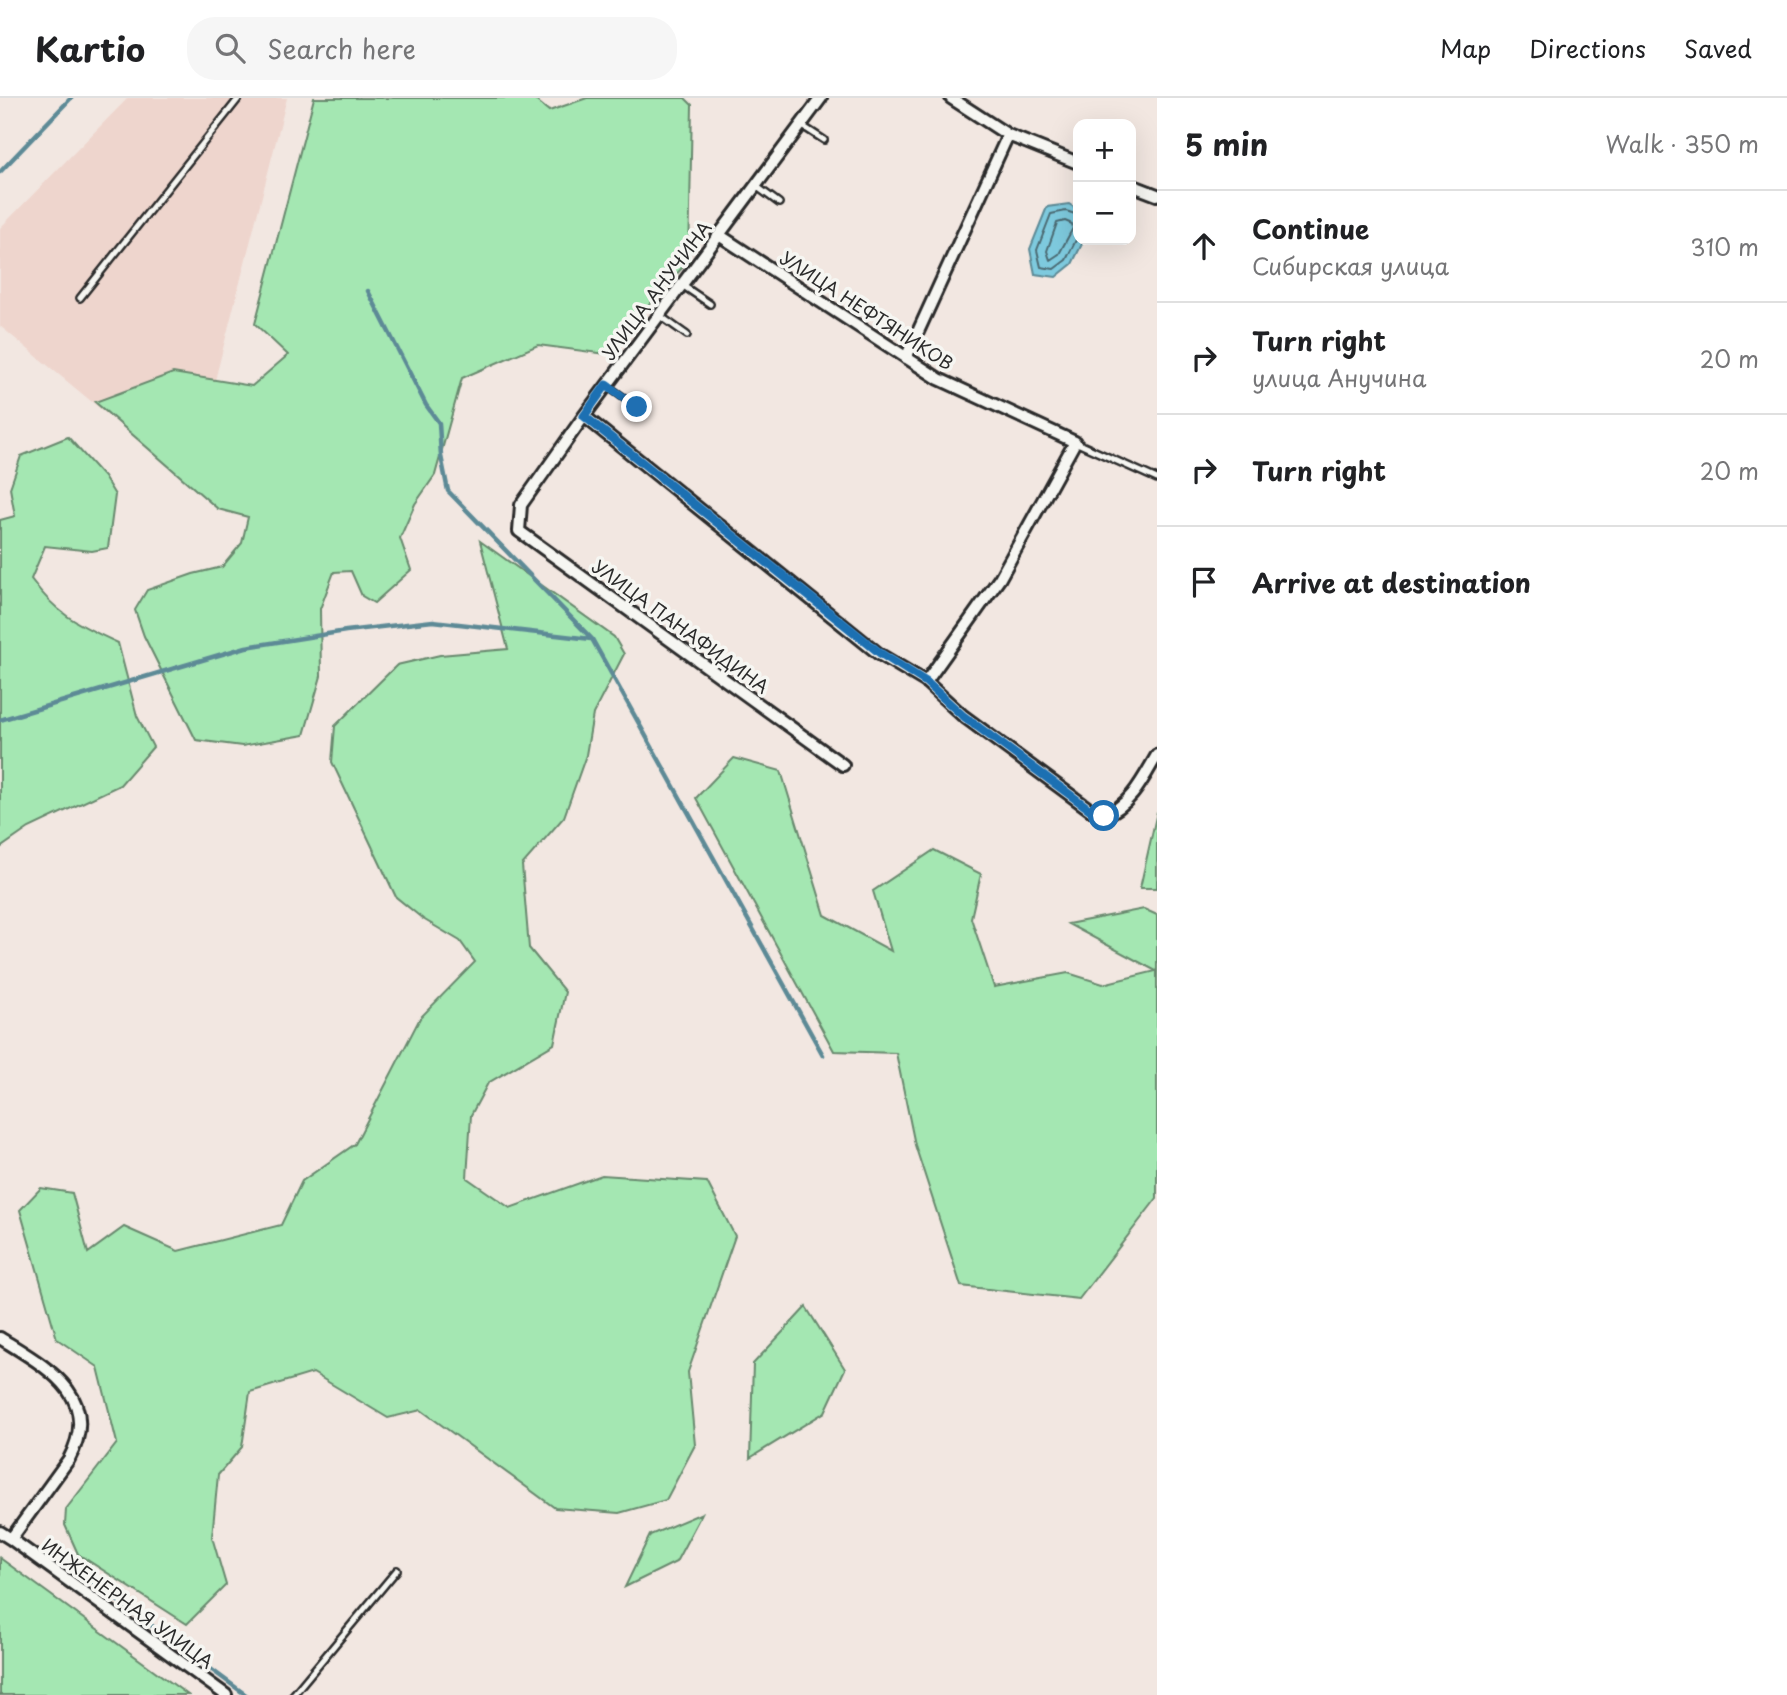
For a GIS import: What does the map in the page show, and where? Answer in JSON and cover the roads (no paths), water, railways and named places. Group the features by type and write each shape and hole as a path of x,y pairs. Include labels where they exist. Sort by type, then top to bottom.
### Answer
{"street":[{"name":"УЛИЦА АНУЧИНА","path":"521,505 606,385 821,98"},
{"path":"951,98 1009,135 1073,161"},
{"path":"906,358 1009,135"},
{"path":"1136,187 1157,195"},
{"name":"УЛИЦА НЕФТЯНИКОВ","path":"719,235 939,379 1075,442"},
{"path":"584,416 880,653 926,682 962,715 1092,811 1104,816 1116,812 1130,799 1157,755"},
{"path":"926,682 1000,578 1075,442"},
{"name":"УЛИЦА ПАНАФИДИНА","path":"521,505 519,531 843,765"},
{"path":"0,1338 57,1376 78,1407 81,1425 69,1459 10,1539"},
{"name":"ИНЖЕНЕРНАЯ УЛИЦА","path":"0,1532 226,1695"}],"lane":[{"path":"80,298 239,98"},
{"path":"801,125 824,139"},
{"path":"756,186 779,203"},
{"path":"682,285 710,304"},
{"path":"659,315 687,335"},
{"path":"606,385 637,407"},
{"path":"1075,442 1157,479"},
{"path":"293,1695 397,1570"}],"water":[{"path":"1069,204 1073,207 1073,245 1082,245 1072,264 1056,277 1035,274 1030,249 1047,207"}],"waterway":[{"path":"0,172 71,98"},
{"path":"368,291 426,405 439,423 441,456 448,491 592,639 823,1055"},
{"path":"0,720 246,647 346,631 433,621 591,639"},
{"path":"64,1561 246,1695"}]}
